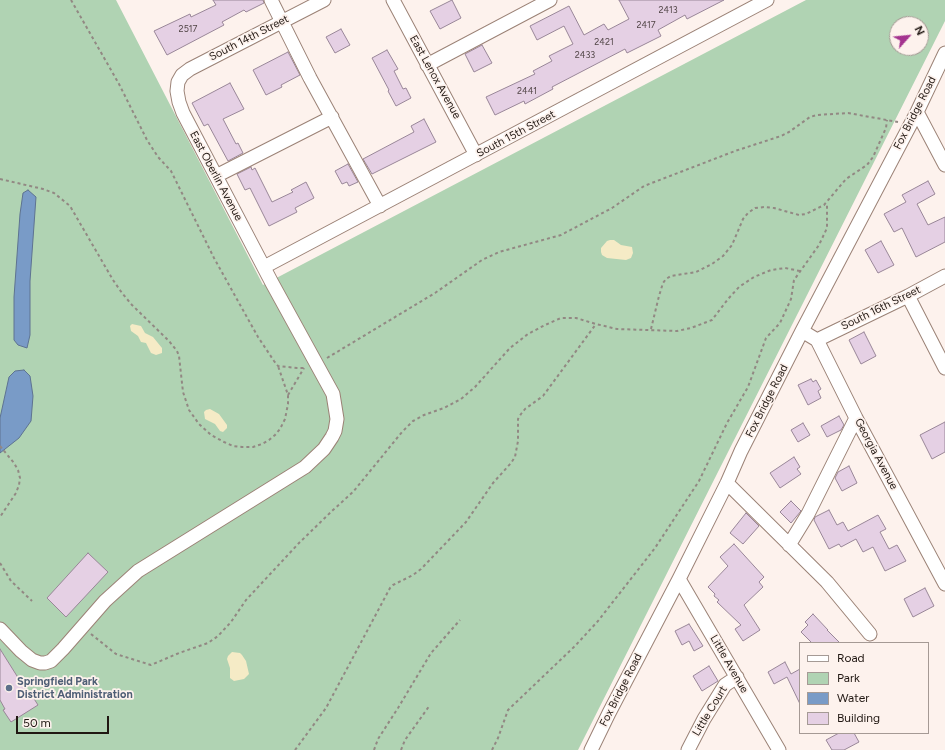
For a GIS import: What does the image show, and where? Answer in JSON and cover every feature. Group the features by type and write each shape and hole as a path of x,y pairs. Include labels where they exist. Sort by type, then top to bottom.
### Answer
{"street":[{"path":"271,0 310,78 380,206"},
{"name":"South 14th Street","path":"178,82 182,75 190,69 324,0"},
{"name":"East Lenox Avenue","path":"393,0 476,155"},
{"path":"427,65 550,0"},
{"name":"South 15th Street","path":"264,267 764,1"},
{"name":"Fox Bridge Road","path":"591,750 679,579 727,483 741,451 802,331 917,112 945,53"},
{"name":"East Oberlin Avenue","path":"0,629 27,657 36,662 46,663 56,657 105,601 138,571 304,466 324,449 335,431 337,419 333,394 183,113 177,91 178,82"},
{"path":"917,112 945,165"},
{"path":"216,176 332,117"},
{"name":"South 16th Street","path":"818,340 908,296 945,276"},
{"path":"908,296 945,368"},
{"path":"802,331 818,340"},
{"name":"Georgia Avenue","path":"818,340 856,418 945,584"},
{"path":"789,545 808,514 856,418"},
{"path":"727,483 827,582 870,634"},
{"name":"Little Avenue","path":"679,579 779,750"},
{"name":"Little Court","path":"688,750 704,719 725,685 737,677"}],"path":[{"path":"71,0 119,84 147,140 158,157 171,170 214,258 258,337 278,366 288,395"},
{"path":"324,360 435,293 482,260 499,252 561,235 612,208 644,186 735,151 781,136 817,115 848,113 910,124"},
{"path":"651,329 659,296 663,283 666,279 671,276 696,272 712,264 723,256 732,245 743,219 755,208 774,208 793,214 806,214 826,203 846,179 867,165 873,157 886,128 887,120"},
{"path":"0,179 54,193 70,206 122,294 177,351 179,356 183,392 189,410 199,424 211,435 229,444 242,447 253,447 269,440 280,429 285,419 288,395 304,368"},
{"path":"492,750 508,710 575,646 598,621 655,548 684,505 705,470 727,423 748,387 766,338 780,323 791,299 794,280 819,245 827,228 826,203"},
{"path":"82,627 116,654 151,665 179,653 208,644 231,622 246,600 299,543 353,492 402,432 413,421 461,400 475,387 510,348 528,334 561,318 576,318 618,329 677,331 704,324 712,320 739,287 754,277 771,270 785,268 800,271"},
{"path":"295,750 326,708 390,588 393,584 413,575 421,569 466,522 493,483 515,457 518,440 518,419 521,414 525,409 543,396 596,324"},
{"path":"278,366 297,368 308,367"},
{"path":"0,446 14,463 20,478 16,493 0,517"},
{"path":"0,563 11,581 32,601"},
{"path":"374,750 378,739 431,653 460,620"},
{"path":"401,750 405,740 430,705"}],"green space":[{"path":"0,0 116,0 263,285 806,0 945,0 945,21 929,53 929,16 889,16 889,56 927,56 578,750 0,750"}],"sand":[{"path":"614,240 621,245 632,247 633,253 631,258 626,260 607,258 602,255 601,248 607,241"},
{"path":"132,324 141,326 145,333 153,337 162,348 162,353 156,355 151,353 146,343 141,342 138,336 131,331 130,326"},
{"path":"210,409 219,414 227,425 227,428 223,432 220,431 215,424 205,419 204,412"},
{"path":"232,652 240,653 246,661 249,674 244,679 234,681 230,678 230,668 227,659"}],"water":[{"path":"28,190 36,197 30,281 30,335 27,348 18,345 14,340 14,297 20,214 23,193"},
{"path":"24,370 30,376 33,396 31,421 19,438 0,453 0,418 9,377 15,371"}],"building":[{"path":"213,0 263,0 264,3 246,12 244,10 222,22 224,25 167,55 154,31 190,14 191,17 216,5"},
{"path":"452,0 461,18 440,29 430,11"},
{"path":"619,0 724,0 687,19 685,15 658,30 661,36 627,53 625,49 552,87 553,89 525,104 524,101 495,115 486,97 535,74 533,71 552,61 549,56 573,44 564,26 537,40 530,26 569,6 584,35 604,24 608,30 629,19"},
{"path":"341,29 350,45 335,53 326,37"},
{"path":"482,45 492,63 474,72 465,54"},
{"path":"387,50 398,69 394,71 403,89 406,88 411,98 396,106 372,58"},
{"path":"288,52 300,75 281,85 282,87 266,95 253,70"},
{"path":"230,83 244,109 223,119 236,144 238,143 243,153 228,161 208,124 204,126 192,103"},
{"path":"424,119 436,142 372,174 363,159 414,132 411,126"},
{"path":"348,164 358,182 349,186 347,182 342,184 335,171"},
{"path":"251,167 252,170 255,168 272,202 293,192 291,190 306,182 314,198 295,208 297,212 269,226 250,188 245,190 237,174"},
{"path":"928,181 935,194 917,204 928,225 945,217 945,242 916,257 902,228 894,232 884,214 906,202 902,195"},
{"path":"881,241 894,265 878,273 865,250"},
{"path":"864,332 876,356 861,364 849,340"},
{"path":"811,379 813,382 816,380 821,389 818,391 821,398 808,405 798,385"},
{"path":"839,416 844,425 841,430 827,437 821,426"},
{"path":"945,422 945,452 932,459 920,435"},
{"path":"803,423 810,435 798,442 791,430"},
{"path":"794,457 800,467 797,469 801,474 780,488 770,473"},
{"path":"849,466 857,483 842,491 835,478 838,472"},
{"path":"791,501 801,511 791,523 780,512"},
{"path":"829,510 837,525 843,522 848,531 878,515 886,529 880,532 889,549 897,545 906,561 885,571 873,547 863,552 856,539 841,547 839,544 829,549 814,520 815,517"},
{"path":"746,513 759,526 743,544 730,533"},
{"path":"734,544 764,577 759,582 763,587 744,605 760,630 743,641 735,629 741,625 717,602 719,600 714,596 715,594 708,587 728,566 720,557"},
{"path":"88,553 108,572 66,617 47,598"},
{"path":"925,588 934,606 913,617 904,599"},
{"path":"813,614 839,642 811,642 801,632 808,625 805,622"},
{"path":"689,624 703,646 694,651 689,641 682,645 675,631"},
{"path":"0,649 27,692 29,691 38,705 11,722 3,710 5,709 0,700"},
{"path":"785,662 791,674 799,670 799,702 787,677 774,684 768,672"},
{"path":"709,666 718,681 702,691 693,676"},
{"path":"837,734 855,734 859,742 844,750 832,750 826,740"}],"place":[{"name":"Springfield Park District Administration","path":"9,688"}]}
